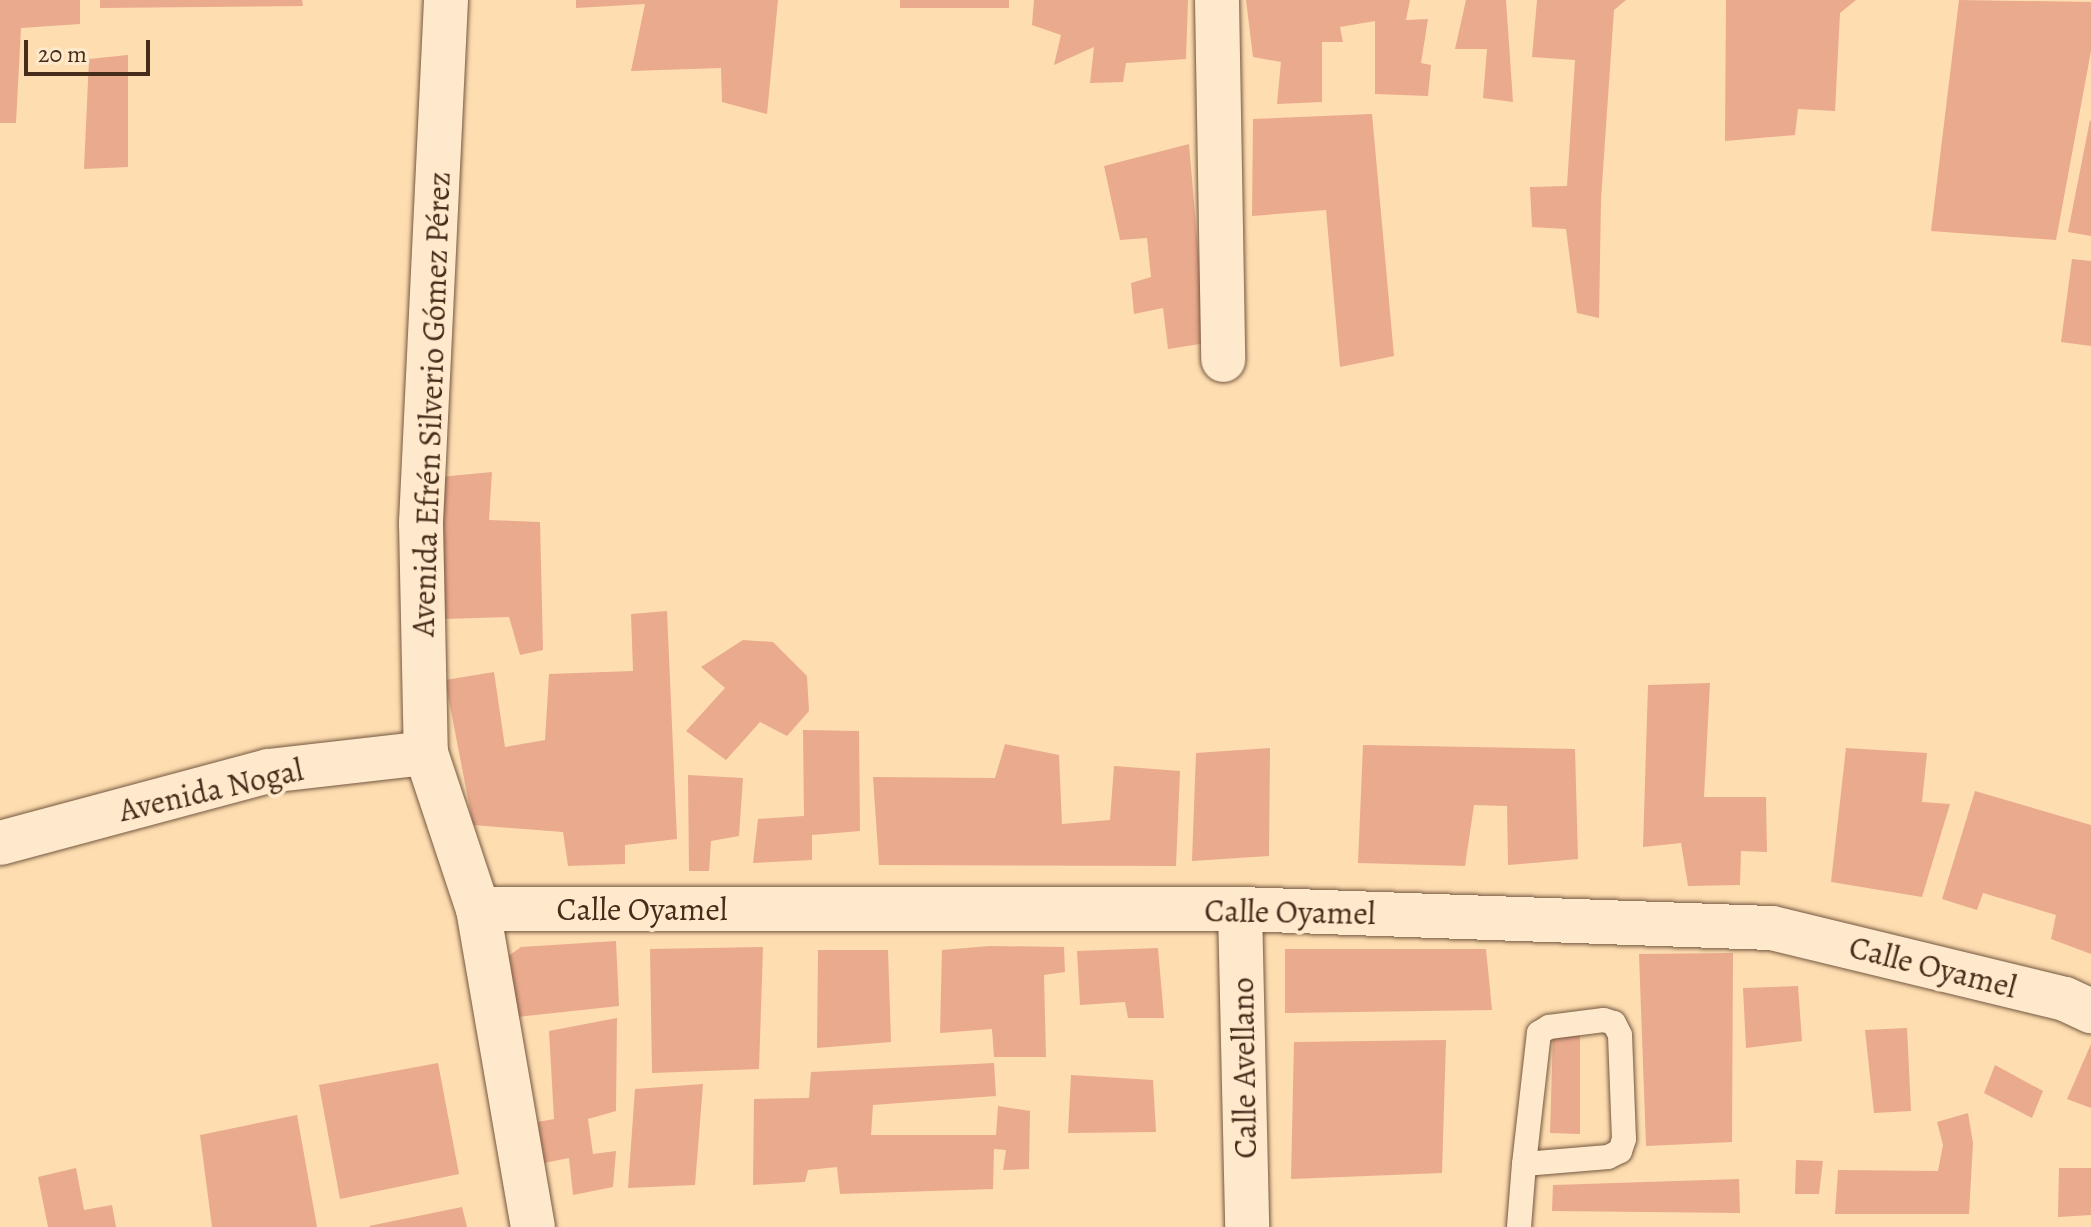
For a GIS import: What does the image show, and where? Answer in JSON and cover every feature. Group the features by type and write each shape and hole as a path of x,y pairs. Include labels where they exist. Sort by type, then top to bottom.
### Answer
{"street":[{"name":"Avenida Efrén Silverio Gómez Pérez","path":"446,0 421,523 426,753 478,909 533,1227"},
{"path":"1217,0 1223,360"},
{"name":"Avenida Nogal","path":"0,843 268,771 426,753"},
{"name":"Calle Oyamel","path":"478,909 1240,909 1772,928 2065,999 2091,1011"},
{"name":"Calle Avellano","path":"1240,909 1247,1227"}],"lane":[{"path":"1519,1227 1524,1164 1539,1033 1549,1027 1604,1020 1614,1023 1620,1035 1624,1139 1620,1151 1608,1157 1524,1164"}],"building":[{"path":"0,0 80,0 80,24 21,28 16,123 0,123"},
{"path":"100,0 302,0 303,6 100,8"},
{"path":"576,0 778,0 767,114 722,102 721,68 631,71 645,4 576,8"},
{"path":"900,0 1009,0 1009,8 900,8"},
{"path":"1034,0 1188,0 1186,59 1126,63 1123,82 1090,83 1094,47 1054,65 1061,35 1032,25"},
{"path":"1246,0 1410,0 1406,20 1428,19 1421,63 1431,65 1428,96 1375,94 1375,21 1340,27 1343,42 1322,42 1322,102 1277,104 1281,62 1253,57"},
{"path":"1466,0 1506,0 1513,102 1483,98 1487,49 1455,49"},
{"path":"1537,0 1626,0 1614,10 1601,199 1599,318 1577,313 1566,229 1532,227 1530,187 1567,186 1575,60 1532,57"},
{"path":"1726,0 1856,0 1840,13 1835,111 1798,109 1795,135 1725,141"},
{"path":"1959,0 2091,2 2091,51 2056,240 1931,231"},
{"path":"128,55 128,167 84,169 89,59"},
{"path":"1372,114 1394,356 1340,367 1326,210 1252,216 1253,119"},
{"path":"2091,121 2091,236 2068,232"},
{"path":"1189,144 1206,343 1168,349 1163,308 1134,314 1131,283 1151,277 1147,238 1120,240 1104,166"},
{"path":"2072,259 2091,261 2091,346 2061,342"},
{"path":"492,472 489,520 540,522 543,650 520,655 509,617 444,619 440,477"},
{"path":"667,611 677,839 625,845 625,864 568,866 563,832 473,825 445,680 494,672 505,747 545,740 549,674 633,671 631,614"},
{"path":"743,640 773,642 807,676 809,711 787,736 760,722 726,760 686,731 725,688 701,667"},
{"path":"1710,683 1704,797 1766,797 1767,852 1741,851 1740,885 1688,886 1681,843 1643,847 1648,685"},
{"path":"803,730 859,731 860,831 812,835 812,860 753,863 758,819 804,816"},
{"path":"1005,744 1059,755 1062,824 1110,820 1114,766 1180,771 1176,866 879,865 873,777 995,778"},
{"path":"1363,745 1575,749 1578,859 1508,865 1507,806 1474,805 1465,866 1358,863"},
{"path":"1270,748 1269,856 1192,861 1196,753"},
{"path":"1846,748 1927,753 1922,802 1950,804 1922,897 1831,882"},
{"path":"688,775 743,778 739,836 711,841 709,871 689,871"},
{"path":"1975,791 2091,825 2091,954 2051,939 2056,915 1983,893 1977,910 1942,899"},
{"path":"616,941 619,1006 517,1017 504,959 521,947"},
{"path":"989,946 1064,947 1065,972 1044,975 1046,1057 994,1057 992,1029 940,1033 942,950"},
{"path":"763,947 759,1069 652,1073 650,949"},
{"path":"1158,948 1164,1018 1128,1018 1125,1002 1080,1005 1077,951"},
{"path":"1285,949 1486,949 1492,1010 1285,1013"},
{"path":"818,950 888,950 891,1042 817,1048"},
{"path":"1733,953 1732,1142 1646,1146 1639,954"},
{"path":"1798,986 1802,1041 1746,1048 1743,988"},
{"path":"617,1018 616,1111 588,1119 593,1154 616,1151 613,1187 573,1195 569,1158 544,1163 538,1122 554,1119 549,1031"},
{"path":"1907,1028 1911,1111 1874,1113 1865,1030"},
{"path":"1580,1033 1580,1134 1550,1133 1553,1034"},
{"path":"1446,1040 1442,1173 1291,1179 1294,1042"},
{"path":"2091,1044 2091,1108 2067,1099"},
{"path":"438,1063 459,1174 340,1199 319,1085"},
{"path":"994,1063 996,1096 873,1105 871,1135 996,1135 998,1106 1030,1111 1029,1169 1003,1170 1006,1150 994,1149 993,1189 840,1194 837,1167 808,1170 805,1182 753,1185 754,1099 809,1098 811,1072"},
{"path":"1995,1065 2043,1091 2032,1118 1984,1093"},
{"path":"1071,1075 1153,1080 1156,1132 1068,1133"},
{"path":"703,1084 695,1185 628,1188 635,1089"},
{"path":"1968,1113 1973,1143 1969,1214 1835,1214 1838,1170 1938,1171 1943,1145 1937,1122"},
{"path":"297,1115 317,1227 212,1227 200,1135"},
{"path":"1796,1160 1823,1161 1819,1194 1795,1194"},
{"path":"76,1168 84,1210 112,1205 116,1227 48,1227 38,1177"},
{"path":"2059,1168 2091,1168 2091,1215 2058,1217"},
{"path":"1739,1179 1740,1213 1552,1211 1553,1185"},
{"path":"462,1207 467,1227 369,1226"}]}
